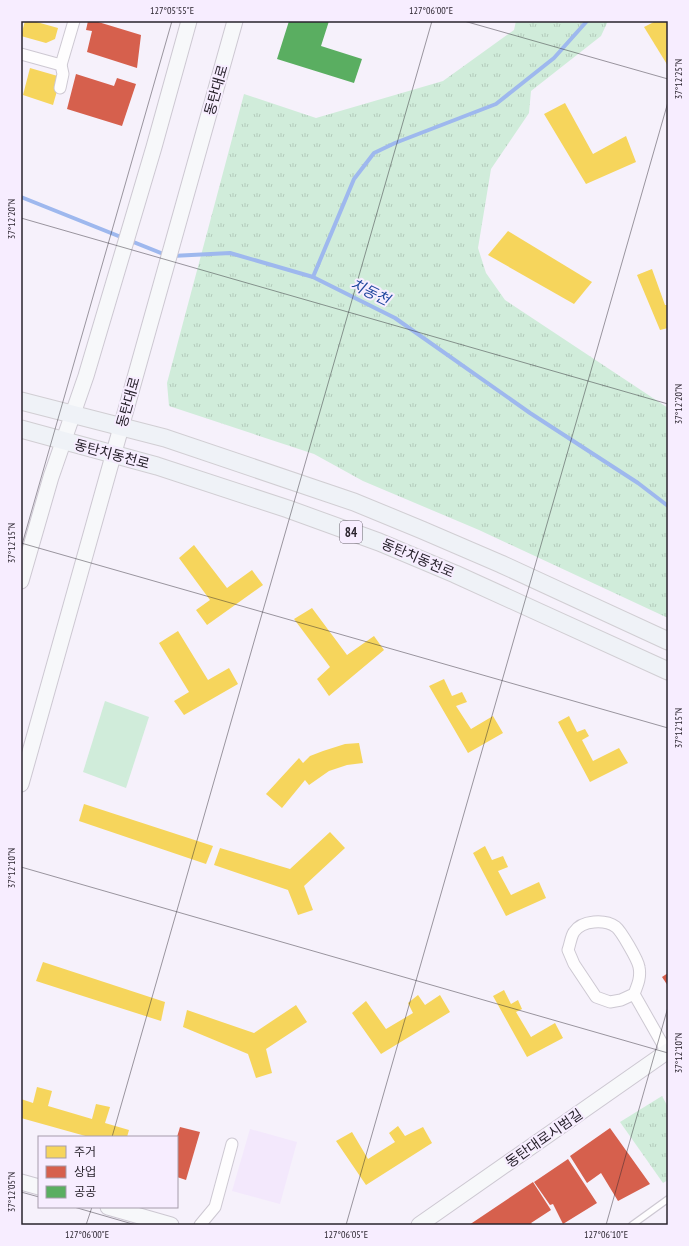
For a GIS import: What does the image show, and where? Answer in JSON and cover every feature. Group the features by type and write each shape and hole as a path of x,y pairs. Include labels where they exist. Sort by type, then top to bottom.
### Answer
{"main road":[{"path":"21,581 51,477 86,376 157,138 189,21"},
{"name":"동탄대로","path":"21,784 235,21"},
{"name":"동탄치동천로","path":"21,401 165,438 354,502 494,561 668,641"},
{"name":"동탄치동천로","path":"21,430 157,466 288,509 399,549 668,671"},
{"name":"동탄대로시범길","path":"419,1225 668,1052"},
{"path":"21,1182 38,1187"},
{"path":"112,1208 172,1225"}],"street":[{"path":"60,88 63,74 61,65 74,21"},
{"path":"21,54 61,65"},
{"path":"587,922 606,922 617,927 629,945 639,965 640,980 634,994 621,1000 610,1002 596,996 574,964 568,950 574,932 587,922"},
{"path":"634,994 668,1052"},
{"path":"200,1225 215,1207 232,1144"}],"lane":[{"path":"632,1225 668,1199"}],"shaded area":[{"path":"250,1129 297,1142 280,1204 232,1191"}],"green space":[{"path":"516,21 608,21 601,36 531,91 529,113 491,169 478,248 486,273 505,300 668,408 668,618 479,530 363,481 314,454 169,406 167,383 244,94 316,118 443,81 514,30"},
{"path":"105,701 149,717 126,788 83,772"},
{"path":"662,1096 668,1107 668,1180 663,1183 620,1122"}],"building: 주거":[{"path":"25,21 33,21 58,28 55,39 46,43 21,36"},
{"path":"656,21 668,21 668,66 644,27"},
{"path":"30,68 61,77 53,105 23,95"},
{"path":"565,103 593,154 626,136 636,162 586,184 544,114"},
{"path":"508,231 592,282 574,304 488,255"},
{"path":"652,269 665,305 668,305 668,328 660,330 637,275"},
{"path":"194,545 227,588 252,570 263,585 207,625 196,610 210,600 179,558"},
{"path":"312,608 347,655 374,636 384,650 329,696 317,679 330,667 294,619"},
{"path":"178,631 208,680 229,668 238,684 184,715 174,701 189,692 159,643"},
{"path":"444,679 452,696 462,692 467,702 456,706 471,729 493,716 503,733 468,753 429,686"},
{"path":"569,716 577,732 585,729 589,736 582,740 593,761 619,748 628,763 590,782 558,722"},
{"path":"359,743 363,763 347,765 329,771 309,785 305,780 282,808 266,794 299,758 303,763 310,756 323,751 345,744"},
{"path":"84,804 213,846 206,864 79,821"},
{"path":"330,832 345,848 304,886 313,910 298,915 288,890 214,865 220,848 290,869"},
{"path":"485,846 492,860 503,856 508,867 498,871 511,895 539,882 546,898 506,916 473,853"},
{"path":"43,962 165,1002 161,1021 36,981"},
{"path":"504,990 511,1004 518,1000 522,1009 516,1012 531,1037 555,1023 563,1038 527,1057 493,996"},
{"path":"418,995 425,1005 440,995 450,1012 381,1054 352,1013 366,1001 386,1029 413,1013 408,1003"},
{"path":"296,1005 307,1022 266,1049 272,1073 256,1078 248,1054 183,1027 187,1010 254,1033"},
{"path":"37,1087 52,1091 48,1106 92,1119 96,1104 110,1107 105,1123 129,1130 127,1136 85,1136 21,1118 21,1099 33,1103"},
{"path":"398,1126 405,1136 423,1127 432,1143 366,1185 336,1141 352,1132 368,1159 395,1142 389,1133"}],"building: 상업":[{"path":"88,21 95,21 141,35 137,68 87,52 92,31 86,30"},
{"path":"76,74 114,86 117,78 136,84 122,126 67,109"},
{"path":"668,973 668,986 662,977"},
{"path":"180,1127 200,1132 186,1180 178,1177 177,1136"},
{"path":"610,1128 650,1184 618,1201 601,1173 587,1183 570,1156"},
{"path":"568,1159 597,1203 563,1224 553,1204 550,1205 534,1182"},
{"path":"533,1182 551,1210 531,1223 533,1225 469,1225"}],"building: 공공":[{"path":"289,21 329,21 321,46 362,59 354,83 277,59"}],"waterway":[{"path":"313,277 354,179 374,153 395,143 496,104 554,58 587,21"},
{"name":"치동천","path":"21,197 166,255"},
{"name":"치동천","path":"172,256 230,253 313,277 395,318 530,413 638,483 668,506"}]}
